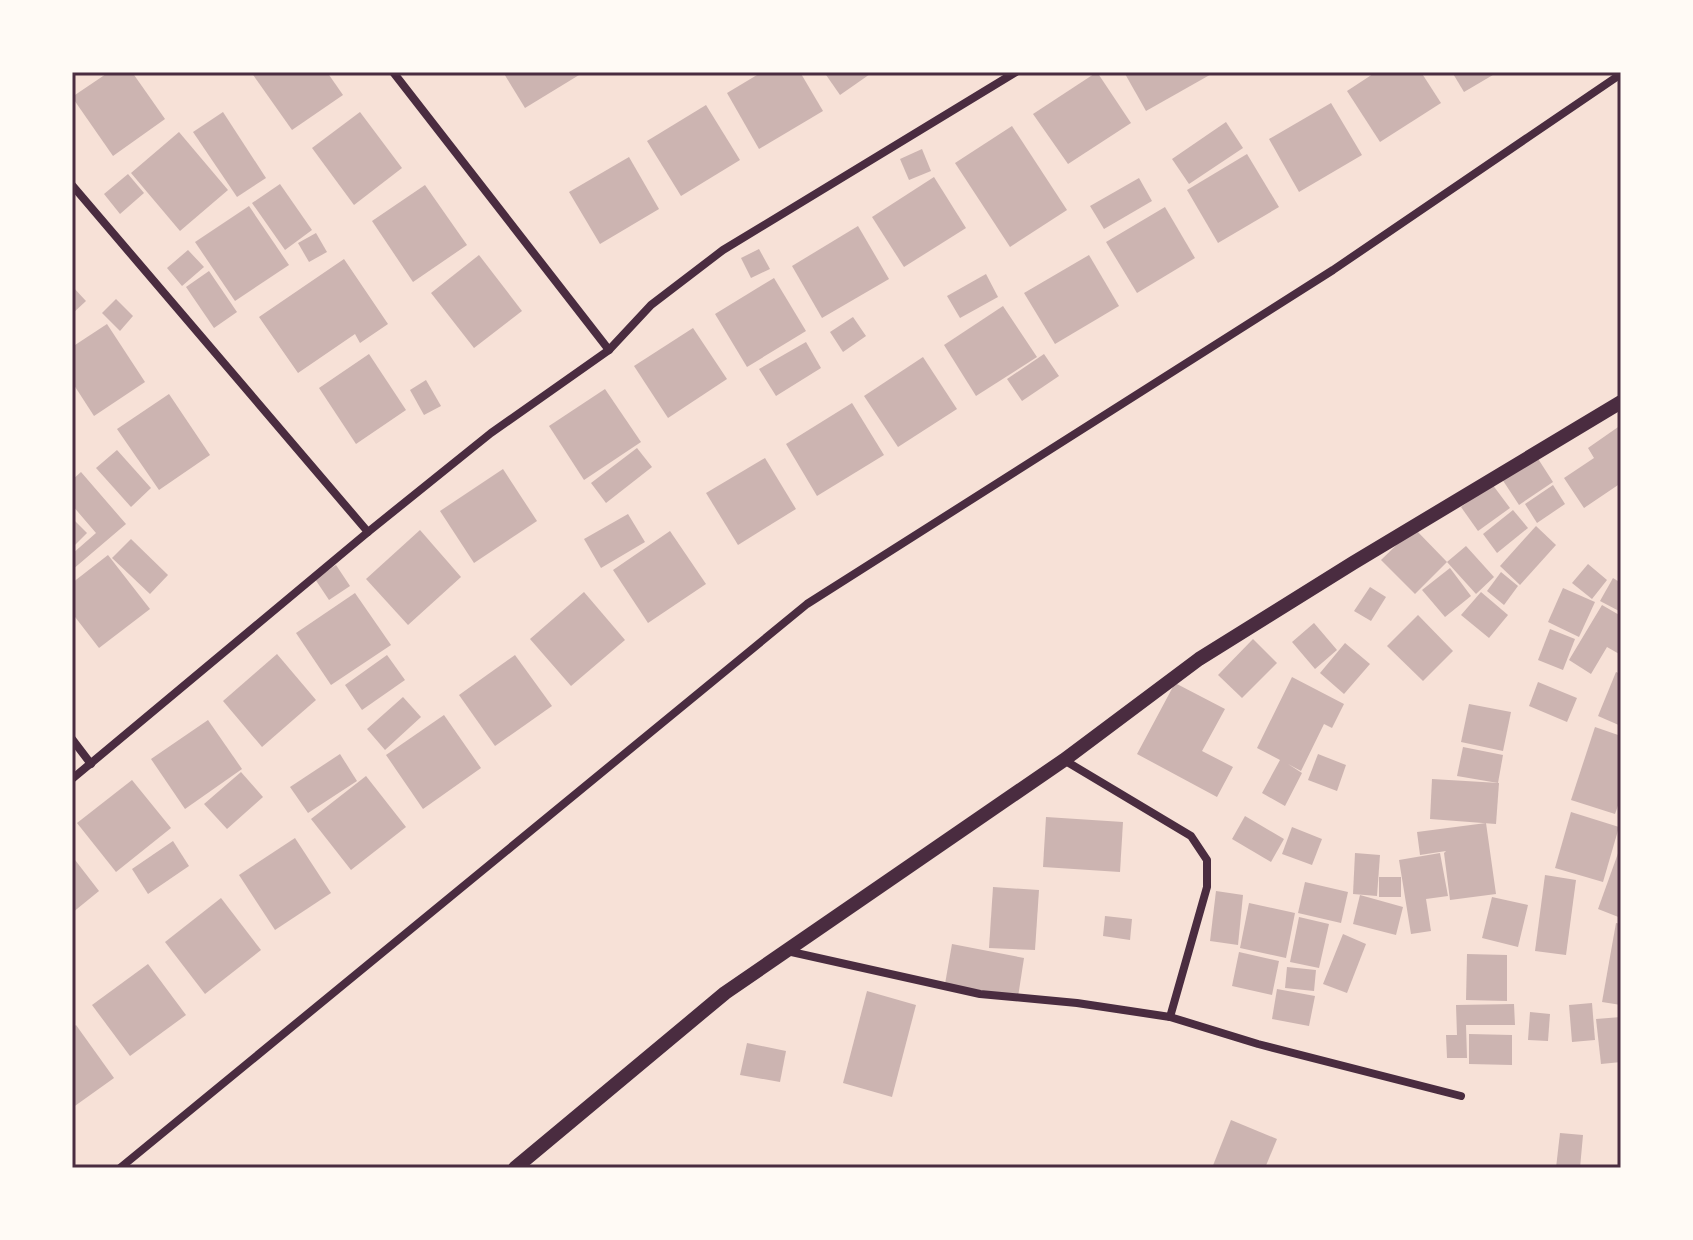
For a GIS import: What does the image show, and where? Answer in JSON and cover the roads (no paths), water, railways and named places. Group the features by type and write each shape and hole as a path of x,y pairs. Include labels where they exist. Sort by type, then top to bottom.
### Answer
{"street":[{"path":"393,72 609,350"},
{"path":"72,779 491,433 609,350 651,305 723,250 1016,72"},
{"path":"120,1168 807,604 1333,270 1621,74"},
{"path":"72,185 368,532"},
{"path":"515,1168 725,993 1064,760 1199,659 1621,402"},
{"path":"72,739 91,764"},
{"path":"1064,760 1191,836 1207,860 1207,887 1170,1017"},
{"path":"786,951 980,994 1077,1003 1170,1017 1258,1044 1461,1096"}]}
